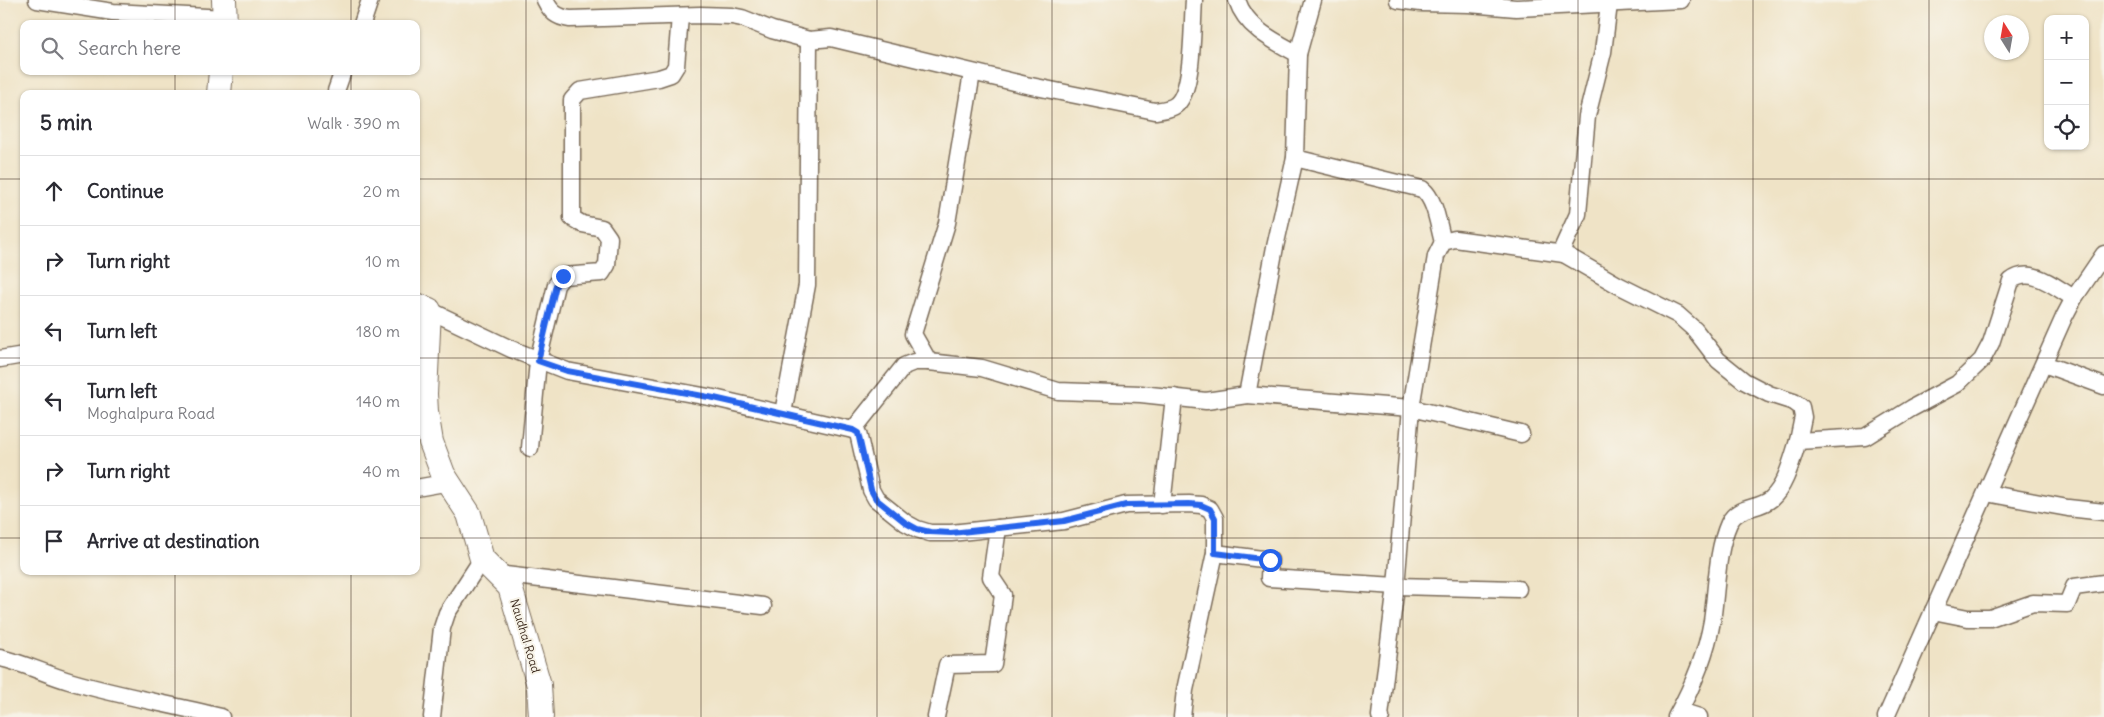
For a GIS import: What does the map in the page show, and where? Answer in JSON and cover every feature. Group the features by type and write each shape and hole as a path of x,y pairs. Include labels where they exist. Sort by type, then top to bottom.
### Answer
{"street":[{"path":"37,0 113,12 225,14"},
{"path":"363,20 370,0"},
{"path":"545,0 552,12 561,18 570,19 700,15 742,18 772,30 809,40 831,38 972,73 1155,111 1177,104 1188,81 1194,0"},
{"path":"1238,0 1240,8 1252,24 1264,35 1298,54"},
{"path":"1246,395 1275,247 1295,158 1298,54 1313,0"},
{"path":"1398,0 1421,3 1469,2 1516,8 1680,0"},
{"path":"1564,254 1563,247 1578,214 1587,116 1603,52 1609,4"},
{"path":"530,448 538,361 556,285 563,276 602,273 607,265 609,238 602,228 582,224 572,218 572,100 580,90 659,78 671,74 676,66 680,16"},
{"path":"783,413 807,286 809,40"},
{"path":"928,362 913,334 947,223 972,73"},
{"path":"219,90 221,75"},
{"path":"336,90 342,75"},
{"path":"1295,158 1422,189 1428,194 1432,204 1443,242 1436,256 1411,408 1396,586 1381,717"},
{"path":"1443,242 1455,239 1564,254 1618,285 1678,315 1695,330 1718,360 1744,381 1769,394 1794,402 1801,407 1803,418 1798,440 1790,466 1778,491 1762,504 1739,511 1728,524 1722,548 1712,622 1705,654 1678,714 1700,717"},
{"path":"1886,717 2074,298 2104,254"},
{"path":"1798,440 1865,436 1957,384 1982,360 1991,343 2011,281 2017,277 2026,274 2037,277 2074,298"},
{"path":"423,307 538,361 567,371 714,398 846,427 858,433 871,490 876,499 906,523 917,529 951,533 1064,521 1126,505 1162,506 1189,504 1201,505 1210,509 1215,518 1215,553 1185,690 1182,717"},
{"name":"Naudhal Road","path":"423,307 426,412 431,442 443,474 450,482 469,514 490,567 510,587 539,686 541,717"},
{"path":"0,359 20,356"},
{"path":"846,427 904,366 914,362 928,362 996,371 1058,391 1141,394 1206,401 1246,395 1411,408 1520,434"},
{"path":"2044,364 2104,386"},
{"path":"1162,506 1174,397"},
{"path":"420,487 450,482"},
{"path":"1986,493 2068,508 2104,512"},
{"path":"936,717 947,665 993,664 1003,595 991,577 998,528"},
{"path":"1215,553 1270,560 1269,578 1396,586 1518,589"},
{"path":"432,717 442,628 447,613 490,567 763,606"},
{"path":"1933,611 1968,618 1990,618 2033,603 2067,604 2074,587 2104,583"},
{"path":"0,658 15,661 76,683 221,717"}],"route":[{"path":"563,276 556,285 538,361 567,371 714,398 838,425 853,430 858,433 871,490 876,499 906,523 917,529 951,533 1064,521 1126,505 1201,505 1210,509 1215,518 1215,553 1270,560"}]}
